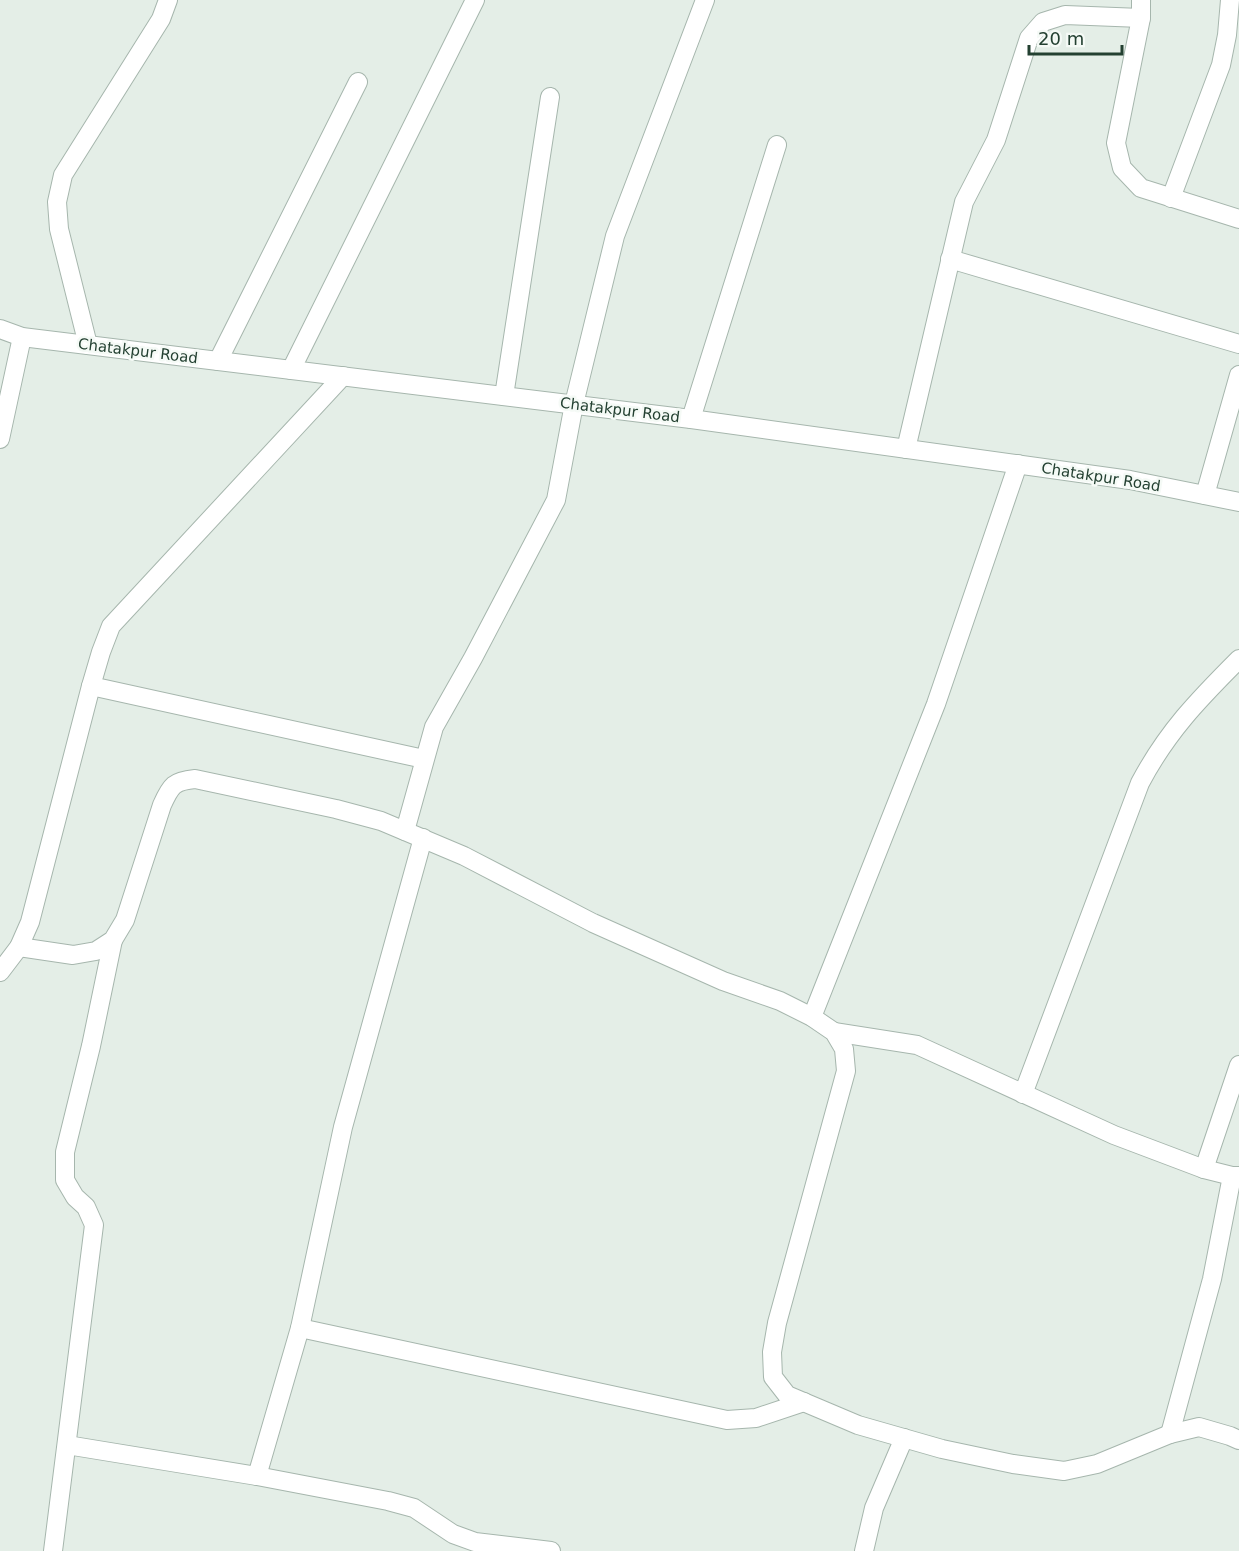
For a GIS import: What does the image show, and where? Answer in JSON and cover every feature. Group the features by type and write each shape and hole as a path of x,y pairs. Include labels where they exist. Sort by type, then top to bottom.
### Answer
{"street":[{"path":"88,345 59,229 57,202 63,175 161,19 168,0"},
{"path":"291,370 475,0"},
{"path":"405,831 434,727 553,510 559,489 574,404 615,237 705,0"},
{"path":"1171,198 1221,65 1227,35 1230,0"},
{"path":"906,449 964,202 996,140 1029,38 1043,22 1065,15 1141,9 1116,143 1122,168 1141,188 1239,219"},
{"path":"218,361 358,82"},
{"path":"504,396 550,97"},
{"path":"691,420 777,145"},
{"path":"950,259 1239,344"},
{"name":"Chatakpur Road","path":"0,329 22,337 574,404 1018,464 1130,480 1239,502"},
{"path":"0,439 22,337"},
{"path":"1205,495 1239,375"},
{"path":"0,972 19,947 30,922 91,686 111,626 343,376"},
{"path":"812,1017 936,704 1018,464"},
{"path":"1023,1094 1140,783 1154,757 1180,720 1239,659"},
{"path":"91,686 424,759"},
{"path":"53,1551 94,1225 86,1208 75,1197 64,1180 64,1152 91,1046 113,940 125,920 162,805 169,789 179,780 195,779 381,821 464,856 593,923 723,981 780,1001 812,1017 834,1032 844,1049 846,1071 788,1279 772,1352 773,1377 787,1395 858,1425 942,1449 1013,1464 1064,1471 1097,1464 1170,1434 1199,1427 1239,1440"},
{"path":"257,1476 300,1328 343,1127 423,838"},
{"path":"19,947 73,955 96,951 113,940"},
{"path":"834,1032 917,1045 1114,1136 1204,1169 1236,1176 1212,1279 1170,1434"},
{"path":"1204,1169 1239,1065"},
{"path":"300,1328 727,1420 756,1418 804,1402"},
{"path":"864,1551 874,1508 904,1438"},
{"path":"67,1445 257,1476 388,1501 414,1508 453,1534 475,1542 550,1551"}]}
